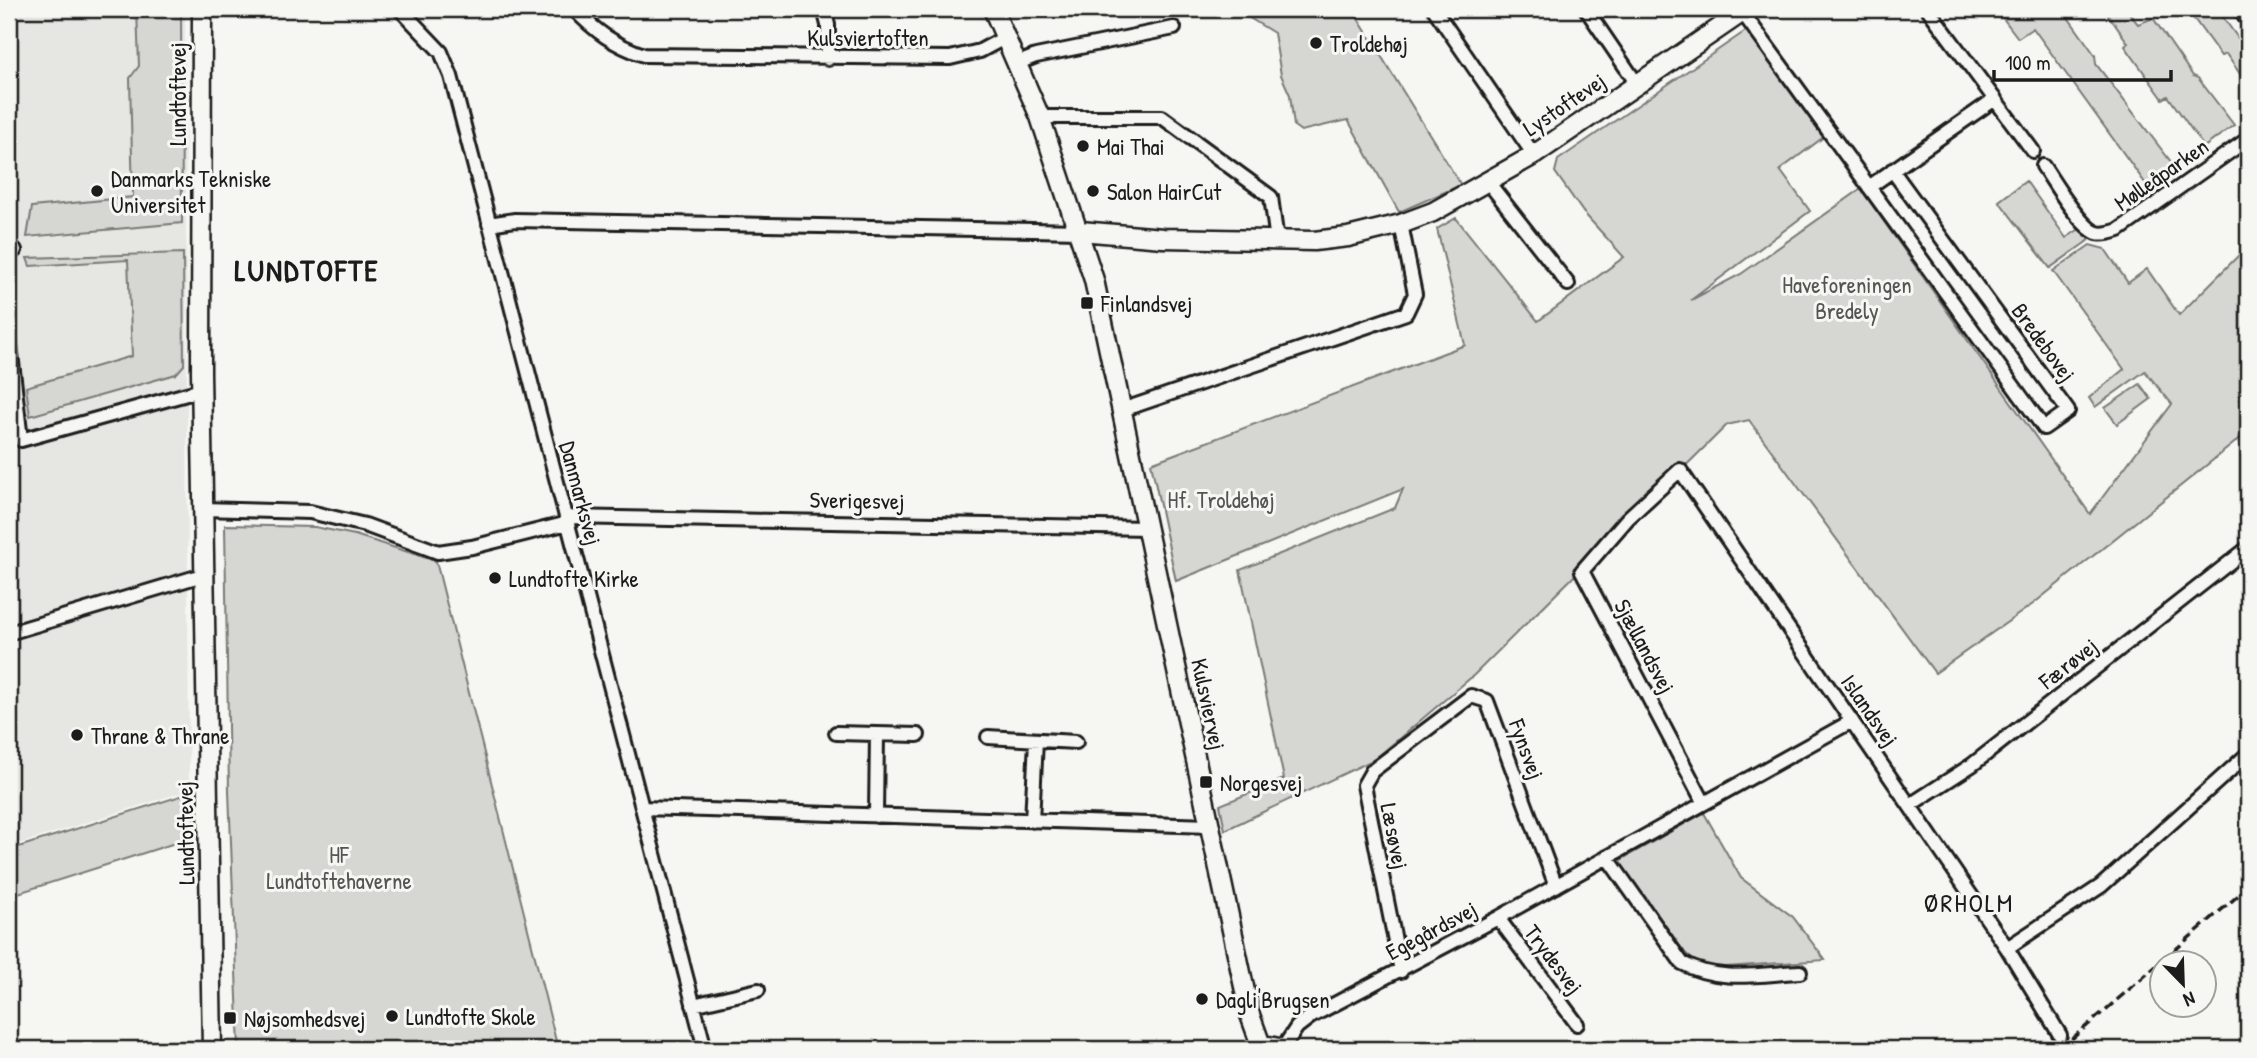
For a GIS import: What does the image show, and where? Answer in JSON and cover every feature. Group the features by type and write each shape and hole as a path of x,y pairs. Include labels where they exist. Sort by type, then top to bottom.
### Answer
{"street":[{"name":"Lundtoftevej","path":"202,9 201,390 212,1049"},
{"name":"Danmarksvej","path":"400,9 441,52 451,76 705,1049"},
{"name":"Kulsviertoften","path":"573,9 593,30 619,46 644,55 828,59 950,58 980,51 1006,37"},
{"path":"824,9 828,25 828,59"},
{"name":"Kulsviervej","path":"993,9 1040,117 1080,231 1094,280 1250,1015 1261,1048"},
{"path":"1434,9 1534,155"},
{"path":"1586,9 1637,84"},
{"path":"1928,9 2033,151"},
{"path":"2239,9 2248,21"},
{"name":"Lystoftevej","path":"1080,231 1163,238 1278,241 1344,238 1401,225 1433,212 1534,155 1743,10"},
{"name":"Bredebovej","path":"1743,10 2044,428 2068,411 1892,170"},
{"path":"1018,63 1036,56 1174,28"},
{"path":"1869,187 1995,99"},
{"path":"1040,117 1162,117 1271,197 1278,241"},
{"name":"Mølleåparken","path":"2043,166 2083,222 2096,233 2107,233 2119,230 2248,139"},
{"path":"1488,182 1568,284"},
{"path":"489,223 515,220 1080,231"},
{"path":"1122,410 1406,313 1415,294 1401,225"},
{"path":"9,336 21,440 201,390"},
{"name":"Islandsvej","path":"1628,517 1680,470 2007,948 2060,1035"},
{"name":"Sverigesvej","path":"203,509 310,512 365,525 438,552 472,547 567,520 1147,528"},
{"name":"Sjællandsvej","path":"1628,517 1582,571 1704,803"},
{"name":"Færøvej","path":"1910,805 1972,765 2248,548"},
{"path":"9,633 206,574"},
{"name":"Fynsvej","path":"1422,734 1471,696 1487,701 1556,886"},
{"name":"Egegårdsvej","path":"1283,1049 1297,1027 1310,1017 1499,918 1852,721"},
{"path":"836,733 918,735"},
{"path":"876,816 877,734"},
{"name":"Læsøvej","path":"1401,971 1364,785 1372,771 1422,734"},
{"path":"988,737 1076,742"},
{"path":"1032,821 1036,740"},
{"path":"2007,948 2101,886 2248,754"},
{"path":"642,807 1210,827"},
{"path":"1607,857 1682,963 1699,972 1716,976 1800,972"},
{"name":"Trydesvej","path":"1499,918 1577,1024"},
{"path":"693,1004 758,990"},
{"path":"1261,1048 1283,1049"}],"shaded area":[{"path":"9,9 185,9 189,790 9,847"}],"green space":[{"path":"137,9 181,9 182,223 27,237 32,207 133,197 130,78 139,66"},
{"path":"1235,9 1352,9 1461,185 1399,212 1348,120 1301,131 1294,126 1290,95 1281,75 1274,33"},
{"path":"1996,9 2058,9 2067,16 2095,55 2096,64 2175,167 2148,187 2033,28 2018,38"},
{"path":"2104,9 2126,9 2138,24 2153,18 2193,76 2198,78 2234,125 2204,147 2168,96 2163,99 2125,46 2128,43"},
{"path":"2187,9 2217,9 2248,52 2248,85 2226,54 2221,56"},
{"path":"1747,30 1825,136 1780,170 1810,211 1691,300 1741,274 1861,189 2090,514 2172,404 2145,371 2095,407 2089,398 2124,369 2053,271 2090,245 2105,249 2128,283 2147,269 2179,315 2248,246 2248,432 2033,604 1935,673 1749,420 1727,425 1474,675 1375,759 1225,830 1220,805 1284,779 1240,570 1395,508 1403,489 1176,581 1151,463 1465,345 1437,229 1456,218 1538,321 1624,257 1583,212 1555,172 1558,160"},
{"path":"2026,181 2066,238 2081,228 2092,238 2050,268 1999,201"},
{"path":"183,253 184,365 176,374 30,416 26,387 132,356 128,260 30,266 27,258"},
{"path":"2140,384 2151,399 2117,424 2105,408"},
{"name":"HF Lundtoftehaverne","path":"225,525 315,527 355,535 436,561 558,1049 239,1049 229,791"},
{"path":"193,792 194,837 9,896 9,850"},
{"path":"1704,813 1741,878 1793,917 1825,960 1712,968 1698,964 1685,953 1619,861"}],"railway":[{"path":"2060,1049 2248,887"}],"place":[{"name":"Troldehøj","path":"1316,43"},
{"name":"Mai Thai","path":"1083,146"},
{"name":"Danmarks Tekniske Universitet","path":"97,191"},
{"name":"Salon HairCut","path":"1093,191"},
{"name":"Finlandsvej","path":"1087,303"},
{"name":"Lundtofte Kirke","path":"495,578"},
{"name":"Thrane & Thrane","path":"77,735"},
{"name":"Norgesvej","path":"1206,782"},
{"name":"Dagli'Brugsen","path":"1202,999"},
{"name":"Lundtofte Skole","path":"392,1016"},
{"name":"Nøjsomhedsvej","path":"230,1018"}],"district":[{"name":"LUNDTOFTE","path":"307,270"},
{"name":"ØRHOLM","path":"1969,902"}],"park label":[{"name":"Haveforeningen Bredely","path":"1847,297"},
{"name":"Hf. Troldehøj","path":"1221,499"}]}
